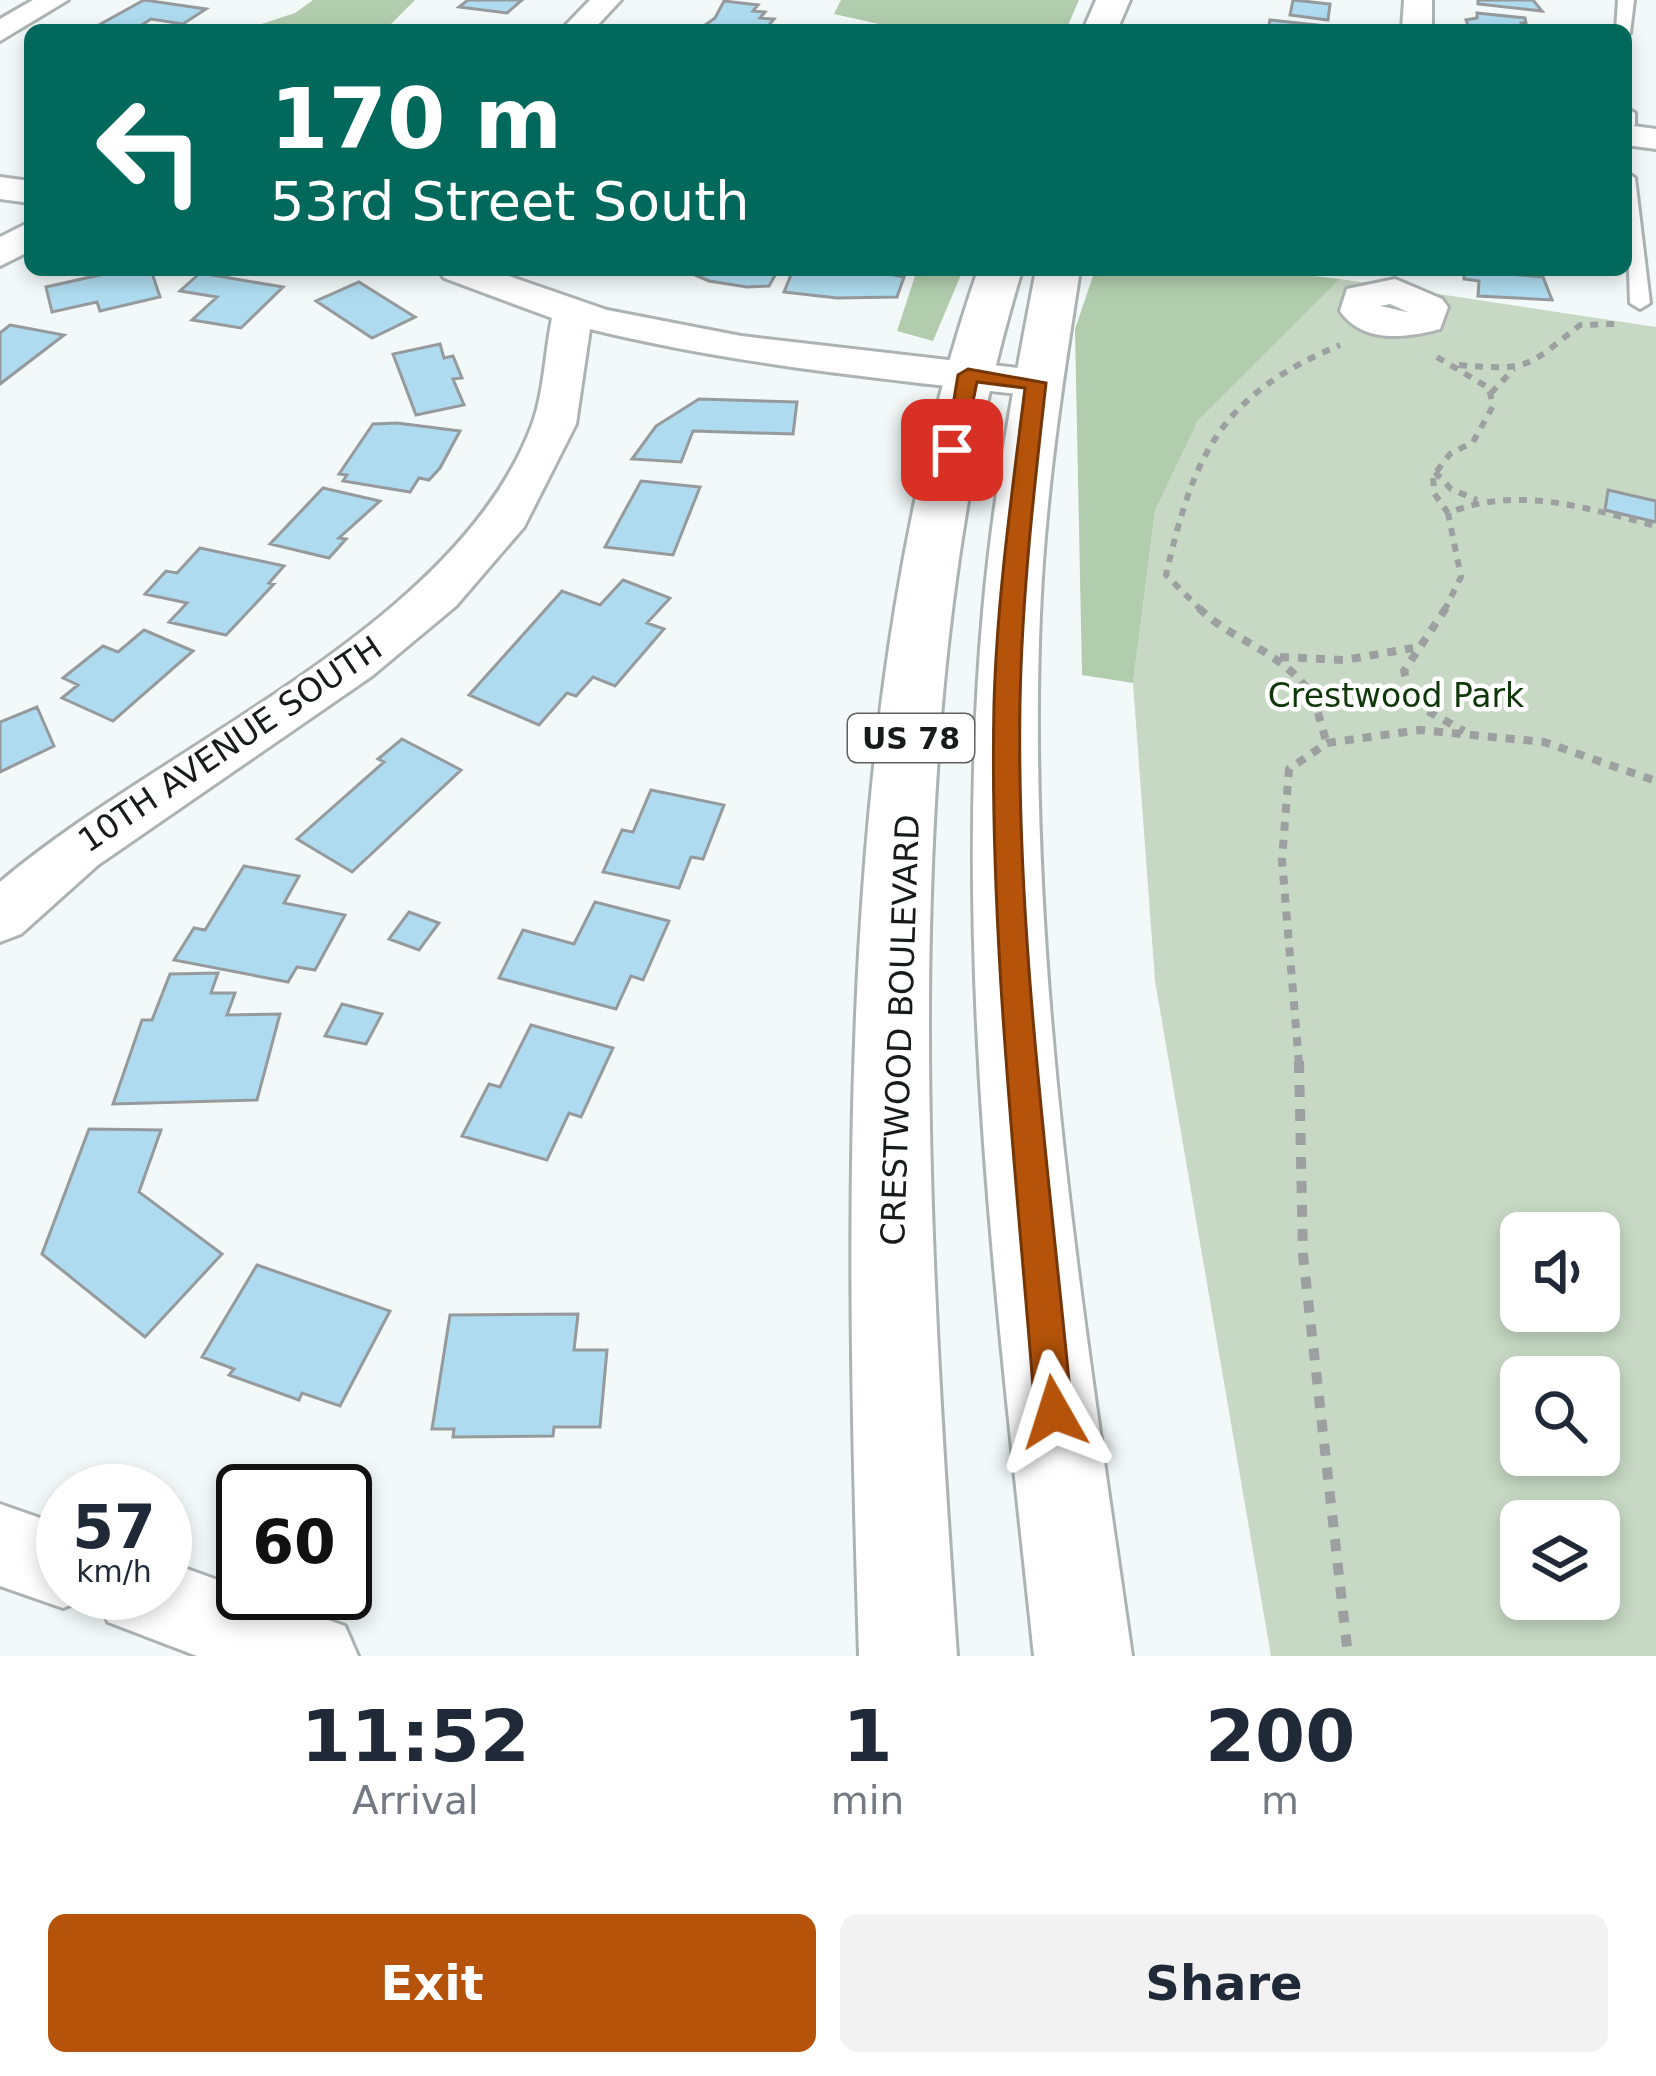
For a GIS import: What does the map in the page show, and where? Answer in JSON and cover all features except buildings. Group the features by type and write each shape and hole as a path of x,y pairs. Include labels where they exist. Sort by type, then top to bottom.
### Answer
{"main road":[{"name":"CRESTWOOD BOULEVARD","path":"908,1656 893,1359 900,903 928,595 968,375 998,276"},
{"name":"US 78","path":"1057,276 1036,383 1015,557 1007,704 1013,942 1037,1251 1083,1656"}],"street":[{"path":"0,32 54,0"},
{"path":"582,24 607,0"},
{"path":"0,255 24,237"},
{"path":"473,276 572,314 755,352 1036,383"},
{"name":"10TH AVENUE SOUTH","path":"0,917 75,845 120,812 349,671 458,573 520,492 544,448 568,374 572,314"},
{"path":"0,1545 36,1558"},
{"path":"192,1612 315,1656"}],"lane":[{"path":"1632,232 1640,303"}],"path":[{"path":"1430,354 1458,365 1515,368 1546,356 1570,328 1587,320 1631,326"},
{"path":"1327,743 1309,691 1277,657 1219,628 1166,575 1184,492 1210,434 1238,404 1298,362 1340,345 1356,345"},
{"path":"1458,365 1490,394 1493,406 1473,442 1450,454 1435,472 1434,493 1448,513 1461,577 1443,614 1404,670 1413,703 1471,735"},
{"path":"1490,394 1515,368"},
{"path":"1435,472 1451,490 1482,501"},
{"path":"1448,513 1482,501 1554,501 1656,526"},
{"path":"1277,657 1374,658 1415,648"},
{"path":"1348,1656 1303,1255 1301,1085 1282,860 1289,769 1327,743 1420,730 1544,742 1656,781"}],"green space":[{"path":"313,0 415,0 391,24 261,24 295,13"},
{"path":"841,0 1079,0 1069,24 879,24 834,14"},
{"path":"915,276 960,276 933,341 897,331"},
{"path":"1093,276 1340,279 1198,420 1155,511 1133,683 1082,675 1075,329"},
{"name":"Crestwood Park","path":"1340,279 1656,327 1656,1656 1271,1656 1155,981 1133,683 1155,511 1198,419"}],"route":[{"path":"952,450 968,375 1036,383 1015,557 1007,704 1013,942 1054,1412"}]}
